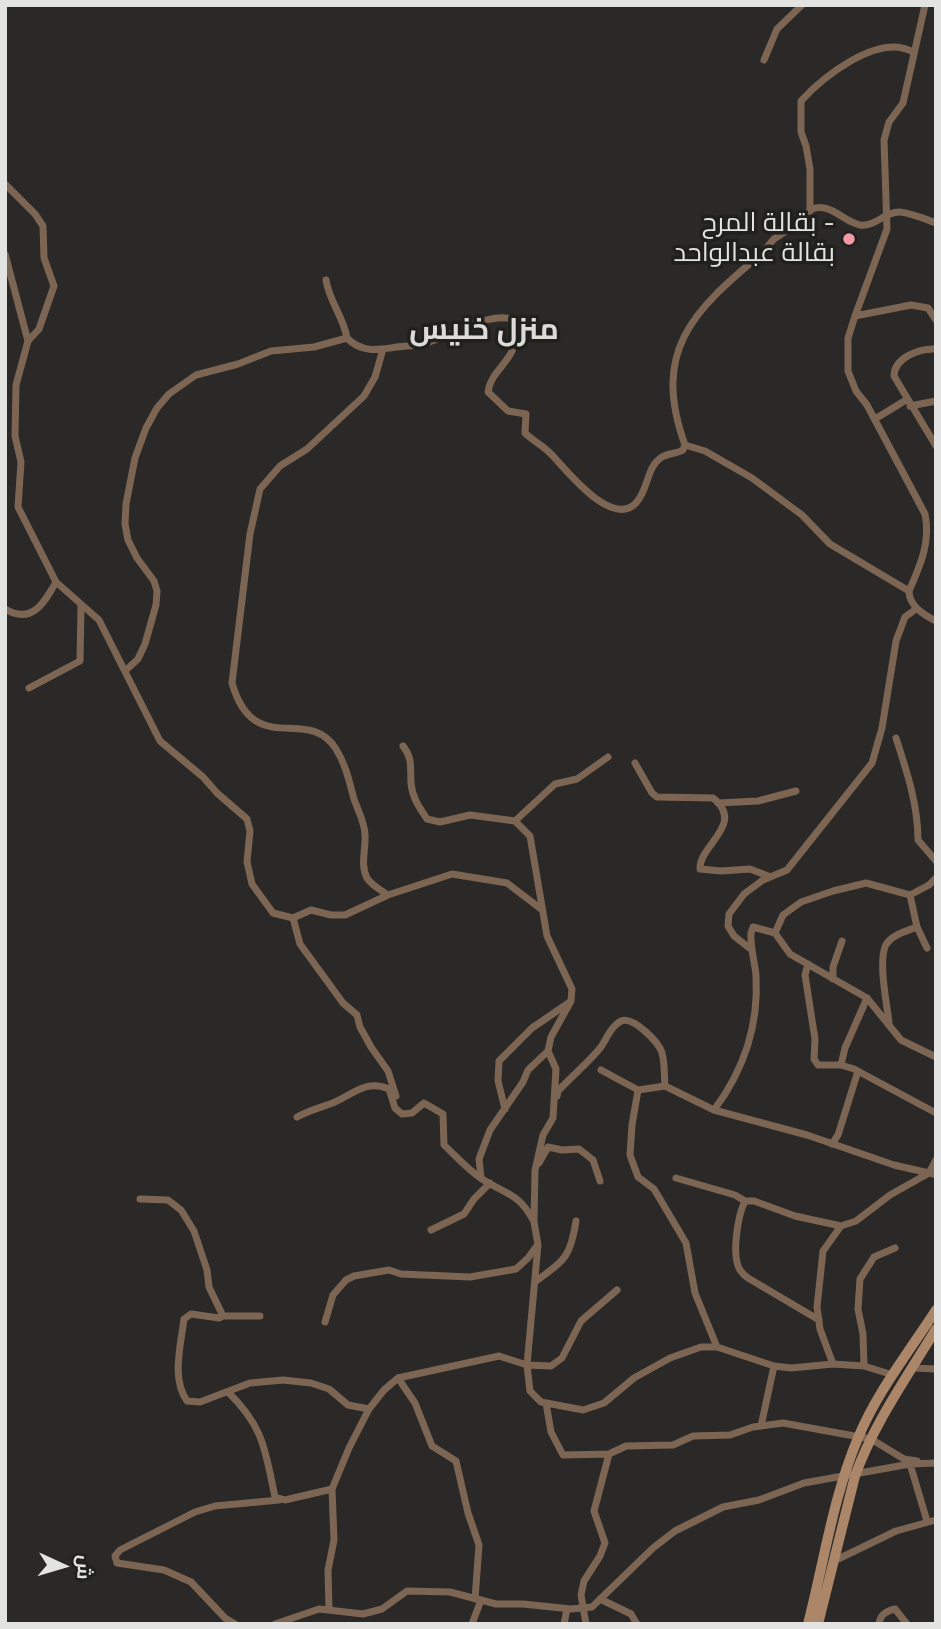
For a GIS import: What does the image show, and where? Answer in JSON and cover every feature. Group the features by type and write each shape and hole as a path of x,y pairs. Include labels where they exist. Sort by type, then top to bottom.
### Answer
{"street":[{"path":"764,60 777,29 802,5"},
{"path":"925,5 903,103 889,122 884,140 887,229 848,338 848,371 856,391 875,419 925,514 927,523 923,559 909,591 909,598 916,608 936,621"},
{"path":"810,211 810,169 806,146 800,132 801,101 855,57 890,48 905,47 913,52"},
{"path":"5,184 35,214 43,226 44,258 54,286 38,329 28,341 16,385 15,436 21,462 18,507 56,582 81,607 93,613 99,620 160,741 247,819 250,831 247,862 252,884 273,913 293,918 312,910 345,915 388,895 452,874 507,883 541,909"},
{"path":"326,280 332,302 346,329 347,338 355,347 368,350 419,345 497,318 512,320 516,331 514,345 508,360 490,383 488,392 508,411 526,414 527,437 539,443 595,499 607,507 619,510 635,503 648,482 651,468 666,454 683,450 685,444 673,403 672,385 681,343 690,323 725,284 810,211 831,209 848,222 864,226 899,211 936,223"},
{"path":"5,254 28,341"},
{"path":"855,316 911,304 928,308 936,320"},
{"path":"125,671 138,659 145,644 157,598 155,581 128,540 125,524 135,458 157,408 169,394 196,375 237,365 271,351 314,348 347,338"},
{"path":"383,349 375,377 363,396 307,449 280,466 260,489 250,534 232,683 237,700 255,721 270,728 313,730 322,733 334,746 346,767 364,826 363,865 368,879 388,895"},
{"path":"936,349 911,355 894,368 894,376 908,403 936,446"},
{"path":"875,419 908,403 936,401"},
{"path":"685,444 705,451 752,478 803,515 830,544 909,591"},
{"path":"5,609 20,615 33,613 45,603 56,582"},
{"path":"29,688 80,661 81,607"},
{"path":"752,950 734,936 728,926 729,914 744,894 768,876 787,870 872,763 882,728 896,641 905,617 916,608"},
{"path":"895,738 911,785 918,821 918,841 936,861"},
{"path":"403,746 411,757 411,783 415,802 427,819 440,822 470,814 515,821 530,836 547,936 572,989 571,1001 551,1037 548,1051 528,1070 482,1146 479,1159 481,1179"},
{"path":"515,821 555,784 578,779 608,757"},
{"path":"635,763 657,797 713,799 718,803 722,813 723,831 701,855 700,869 721,872 750,869 768,876"},
{"path":"718,803 758,801 796,791"},
{"path":"775,933 783,915 801,902 833,891 866,883 910,895 936,878"},
{"path":"910,895 917,927 927,948"},
{"path":"293,918 300,944 344,1003 357,1015 371,1047 388,1071 402,1114"},
{"path":"714,1110 733,1084 745,1058 755,1018 756,977 750,942 753,927 775,933 790,954 867,998 901,1040 936,1057"},
{"path":"889,1022 882,956 887,943 900,933 917,927"},
{"path":"833,979 842,941"},
{"path":"808,964 805,975 815,1039 814,1059 818,1065 841,1065 858,1071 936,1113"},
{"path":"841,1065 845,1048 867,998"},
{"path":"505,1109 498,1081 499,1061 524,1035 571,1001"},
{"path":"553,1108 558,1091 622,1021 629,1020 639,1026 658,1044 663,1054 665,1086"},
{"path":"548,1051 556,1069 553,1118 540,1144 536,1170 534,1222 538,1245 527,1365 530,1391 541,1402 583,1410 604,1403 634,1378 670,1358 701,1347 717,1347 774,1366 864,1366 893,1375"},
{"path":"601,1070 638,1090 665,1086 714,1110 932,1174"},
{"path":"832,1144 838,1135 858,1071"},
{"path":"297,1117 346,1097 355,1090 375,1085 389,1089 395,1108 402,1114 412,1113 424,1103 443,1114 444,1145 481,1179 516,1196 534,1222"},
{"path":"638,1090 630,1154 638,1177 653,1189 686,1244 695,1293 717,1347"},
{"path":"536,1170 548,1147 579,1149 593,1160 600,1181"},
{"path":"676,1178 795,1216 841,1226 856,1221 890,1195 932,1174 936,1160"},
{"path":"431,1230 464,1214 490,1183"},
{"path":"140,1199 169,1200 181,1210 194,1231 207,1270 209,1287 223,1315"},
{"path":"745,1201 740,1210 737,1236 736,1259 739,1269 748,1279 819,1320"},
{"path":"535,1282 566,1258 573,1241 576,1221"},
{"path":"833,1364 817,1307 823,1251 841,1226"},
{"path":"325,1322 333,1295 346,1280 354,1276 389,1270 401,1274 470,1278 516,1269 538,1245"},
{"path":"864,1366 863,1334 858,1309 860,1279 874,1256 895,1248"},
{"path":"329,1610 328,1570 334,1540 332,1489 348,1448 369,1409 384,1390 398,1378 499,1356 527,1365 551,1366 562,1359 581,1321 617,1290"},
{"path":"808,1624 843,1478 858,1436 893,1375 936,1310"},
{"path":"260,1316 223,1315 219,1318 186,1315 180,1351 179,1381 187,1401 196,1403 250,1382 283,1380 311,1383 329,1389 348,1405 369,1409"},
{"path":"818,1624 855,1476 871,1439 936,1329"},
{"path":"761,1426 774,1366"},
{"path":"912,1368 936,1369"},
{"path":"398,1378 415,1404 432,1446 456,1461 468,1513 479,1545 478,1600 472,1624"},
{"path":"228,1392 247,1410 257,1426 275,1497 279,1500"},
{"path":"546,1403 551,1432 563,1455 608,1454 626,1446 673,1445 692,1436 730,1435 783,1423 871,1439 904,1459 936,1464"},
{"path":"586,1624 581,1595 584,1581 605,1543 594,1511 608,1454"},
{"path":"275,1624 320,1609 363,1615 382,1609 407,1591 450,1592 496,1604 567,1609 592,1607 653,1548 675,1531 723,1507 759,1500 804,1483 925,1463"},
{"path":"834,1561 896,1531 931,1520 909,1464"},
{"path":"235,1624 225,1618 191,1582 164,1570 117,1563 115,1556 120,1550 195,1512 215,1506 285,1500 332,1489"},
{"path":"600,1599 631,1614 637,1624"},
{"path":"564,1624 567,1609"},
{"path":"879,1624 879,1619 887,1611 895,1609 907,1624"}],"place":[{"name":"بقالة المرح - بقالة عبدالواحد","path":"849,239"}],"district":[{"name":"منزل خنيس","path":"484,331"}]}
